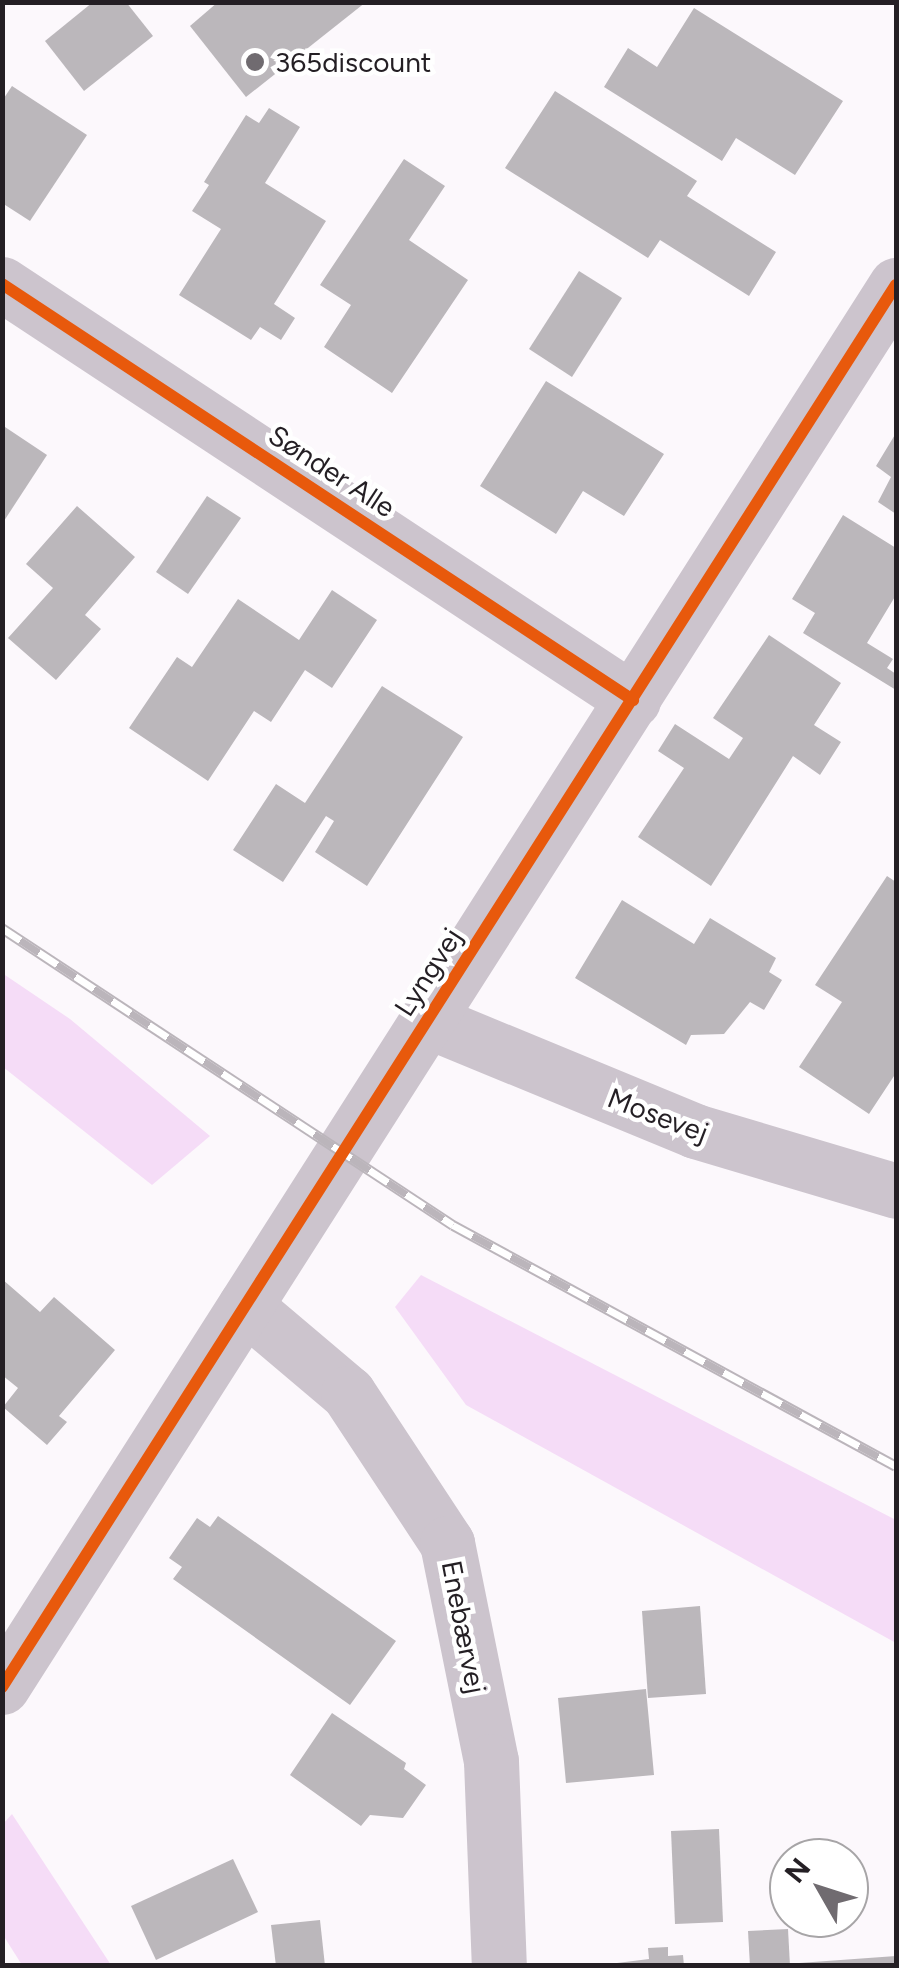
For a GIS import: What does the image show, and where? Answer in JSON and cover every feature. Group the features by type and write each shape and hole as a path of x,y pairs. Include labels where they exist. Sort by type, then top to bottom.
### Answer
{"street":[{"name":"Sønder Alle","path":"2,284 633,700"},
{"name":"Lyngvej","path":"2,1687 896,285"},
{"name":"Mosevej","path":"426,1020 695,1132 896,1190"},
{"name":"Enebærvej","path":"245,1306 348,1393 447,1543 491,1761 499,1966"}],"shaded area":[{"path":"2,973 70,1019 210,1136 152,1185 3,1067"},
{"path":"421,1275 896,1520 896,1643 466,1405 395,1307"},
{"path":"12,1814 111,1965 22,1965 3,1935 3,1824"}],"building":[{"path":"93,2 126,2 153,36 84,91 45,41"},
{"name":"365discount","path":"218,2 366,2 246,97 190,26"},
{"path":"694,8 843,101 795,175 736,138 722,161 604,87 628,48 657,67"},
{"path":"12,86 87,135 30,221 2,203 2,101"},
{"path":"555,91 697,181 687,196 776,252 749,296 660,240 648,258 505,168"},
{"path":"269,108 300,127 265,183 326,221 274,304 295,318 281,340 260,327 251,340 179,295 221,229 192,211 209,185 204,182 246,115 259,123"},
{"path":"404,159 445,186 409,240 468,280 392,393 324,347 351,305 320,285"},
{"path":"579,271 622,298 572,377 529,349"},
{"path":"546,381 664,454 624,516 583,491 556,534 480,486"},
{"path":"2,425 47,455 2,524"},
{"path":"896,433 896,514 878,502 891,477 876,466"},
{"path":"207,496 241,518 188,594 156,572"},
{"path":"77,506 135,557 85,615 101,629 56,680 8,638 53,588 26,564"},
{"path":"843,515 896,548 896,595 867,643 893,659 887,668 896,674 896,690 803,633 815,613 792,599"},
{"path":"332,590 377,620 332,688 305,670 271,722 254,711 208,781 129,728 177,657 192,667 238,599 299,640"},
{"path":"769,635 841,683 814,725 841,742 820,775 793,756 711,886 638,837 684,768 658,751 675,724 729,759 743,738 713,718"},
{"path":"382,686 463,737 367,886 315,852 334,821 326,816 283,882 233,850 276,784 305,803"},
{"path":"887,876 896,882 896,1073 869,1114 799,1067 842,1002 815,985"},
{"path":"622,900 694,944 710,918 776,958 769,972 782,980 764,1010 750,1002 724,1034 691,1035 686,1045 575,978"},
{"path":"2,1279 40,1312 54,1297 115,1350 59,1416 67,1422 47,1445 3,1407 18,1388 2,1375"},
{"path":"218,1516 396,1641 350,1705 173,1579 182,1567 169,1558 197,1518 210,1527"},
{"path":"700,1606 706,1694 648,1698 642,1611"},
{"path":"646,1689 654,1775 566,1783 558,1698"},
{"path":"332,1713 406,1763 404,1769 426,1785 403,1818 370,1815 361,1826 290,1775"},
{"path":"719,1829 723,1922 675,1924 671,1831"},
{"path":"233,1859 258,1912 156,1960 131,1906"},
{"path":"320,1920 325,1966 276,1966 271,1925"},
{"path":"769,1930 769,1938 788,1938 790,1966 750,1966 748,1931"},
{"path":"668,1947 668,1956 683,1955 684,1966 593,1966 649,1959 648,1948"},
{"path":"896,1956 896,1966 799,1966 799,1963"}],"railway":[{"path":"2,928 453,1225 896,1466"}],"cycle path":[{"path":"2,284 633,700"},
{"path":"2,1687 896,285"}],"place":[{"name":"365discount","path":"255,62"}]}
